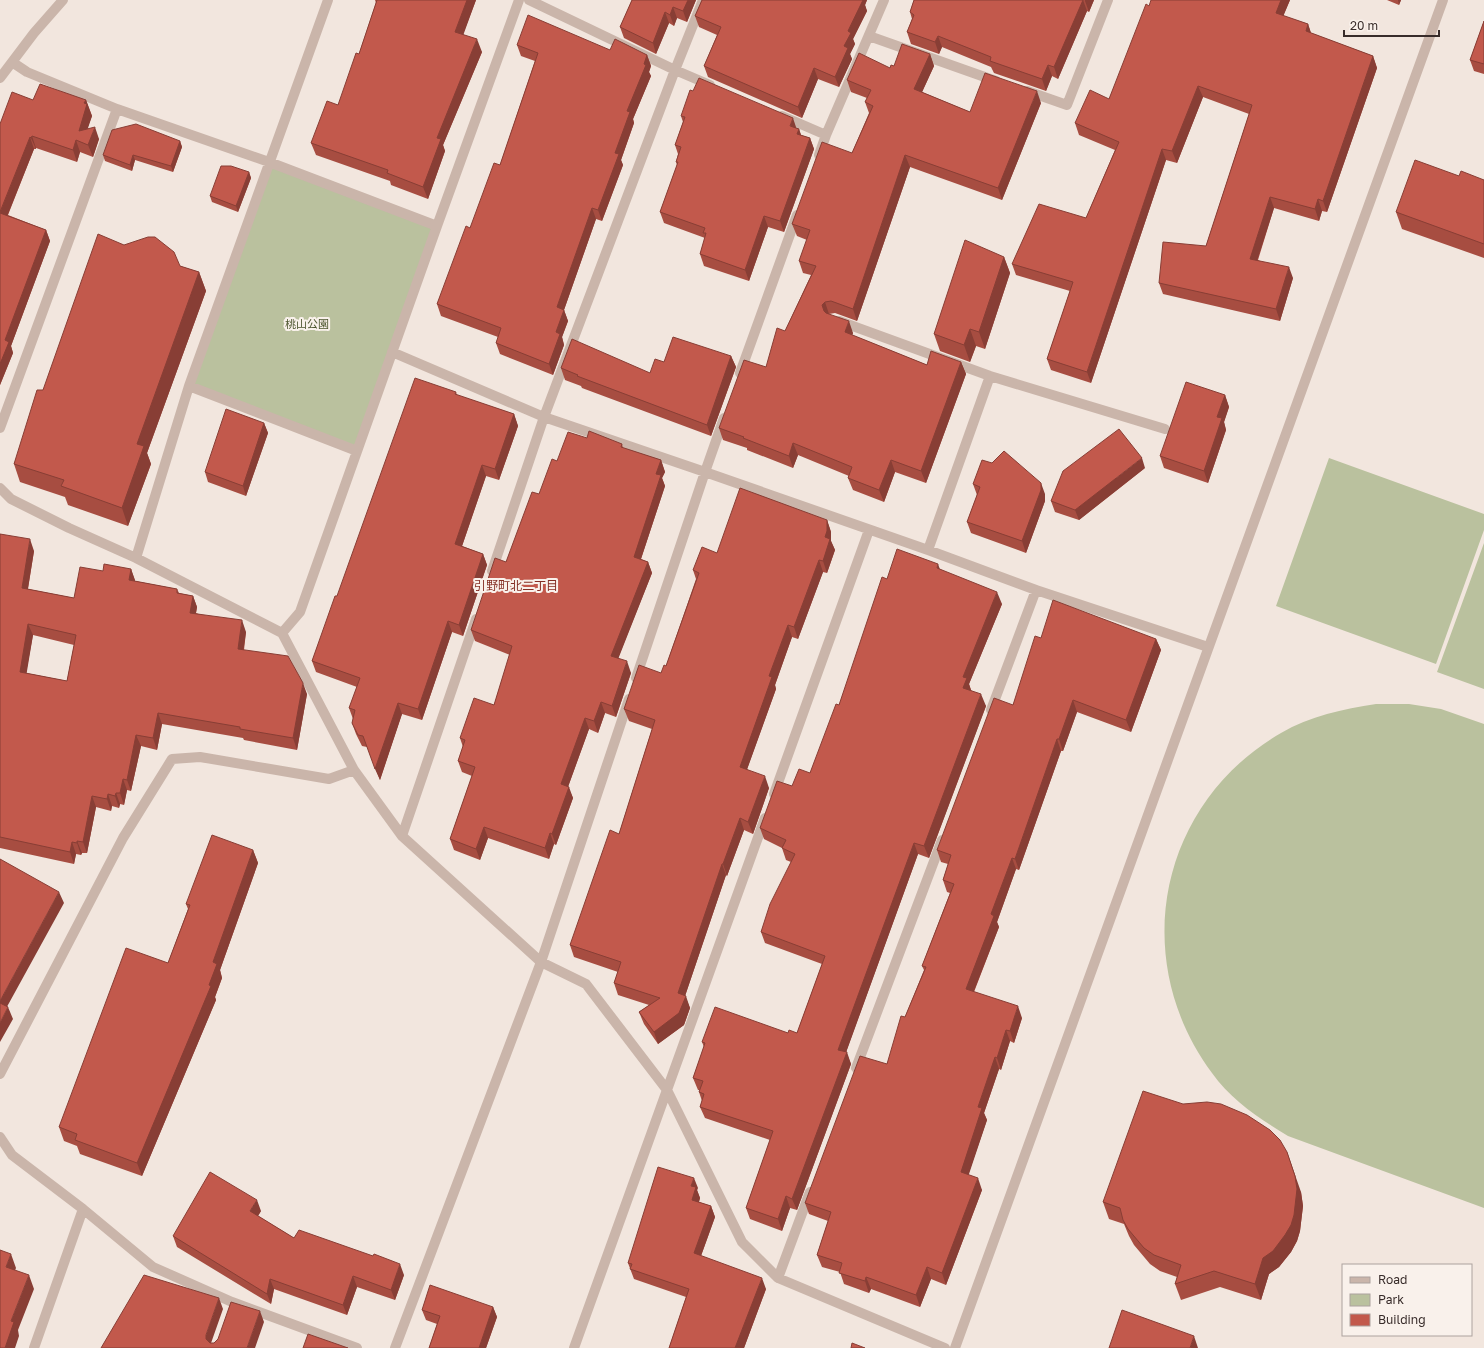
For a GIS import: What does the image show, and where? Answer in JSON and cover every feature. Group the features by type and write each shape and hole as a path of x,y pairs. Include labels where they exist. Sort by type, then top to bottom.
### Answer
{"street":[{"path":"0,78 34,33 63,0"},
{"path":"136,558 188,386 328,0"},
{"path":"282,633 300,612 519,0"},
{"path":"529,0 675,70 718,88"},
{"path":"488,582 544,417 675,70 703,0"},
{"path":"816,165 826,135 884,0"},
{"path":"869,36 1067,106 1108,0"},
{"path":"955,1348 1442,0"},
{"path":"12,62 27,72 117,109 269,162 437,226"},
{"path":"0,428 117,109"},
{"path":"776,113 826,135"},
{"path":"737,382 802,202"},
{"path":"833,319 990,376 1165,429"},
{"path":"392,352 544,417 928,550 1036,590 1208,647"},
{"path":"928,550 990,376"},
{"path":"188,386 357,451"},
{"path":"395,1348 541,962 705,472 727,412"},
{"path":"0,488 11,500 136,558 282,633 354,770 402,836 541,962 586,984 667,1090 742,1242 778,1278 945,1348"},
{"path":"574,1348 869,530"},
{"path":"988,718 1036,590"},
{"path":"402,836 478,612"},
{"path":"0,1074 123,838 172,759 200,757 329,779 354,770"},
{"path":"853,1076 946,830"},
{"path":"0,1137 12,1155 83,1209 153,1267 231,1305 357,1348"},
{"path":"778,1278 814,1181"},
{"path":"34,1348 83,1209"}],"green space":[{"name":"桃山公園","path":"271,166 433,228 355,447 192,384"},
{"path":"1329,458 1484,514 1484,530 1436,664 1276,606"},
{"path":"1484,543 1484,689 1437,672"},
{"path":"1376,704 1409,704 1441,709 1484,724 1484,1208 1288,1136 1257,1116 1228,1092 1212,1073 1186,1029 1170,982 1164,934 1169,887 1183,842 1207,800 1239,763 1281,733 1303,722 1327,714"}],"building":[{"path":"377,0 467,0 455,32 477,39 437,138 441,139 423,187 387,173 388,170 311,143 327,101 338,105 356,53 359,54"},
{"path":"632,0 688,0 683,11 673,7 670,15 665,12 653,43 620,27"},
{"path":"702,0 863,0 848,31 851,33 844,46 848,48 835,77 814,68 798,107 704,66 721,27 695,16"},
{"path":"914,0 1083,0 1054,67 1048,65 1042,79 990,61 991,57 938,36 935,42 907,32 914,15 910,12"},
{"path":"1151,0 1281,0 1276,13 1308,24 1306,31 1373,56 1323,201 1318,199 1315,209 1270,197 1250,259 1289,267 1276,309 1159,283 1163,242 1206,246 1252,105 1198,86 1172,151 1162,149 1087,372 1047,359 1073,282 1012,264 1039,204 1086,218 1119,142 1075,123 1090,90 1109,99 1146,4 1149,6"},
{"path":"528,15 610,50 615,39 647,55 644,64 646,65 627,111 630,112 615,153 619,154 598,210 592,208 557,307 564,310 556,332 560,334 549,364 496,343 501,328 437,304 466,226 470,228 494,163 500,165 538,53 517,45"},
{"path":"1484,21 1484,64 1470,60"},
{"path":"902,44 930,54 914,89 970,112 985,73 1037,91 998,188 905,155 853,309 831,301 825,302 822,305 826,313 849,321 845,332 927,365 931,351 961,362 921,471 891,460 879,490 848,478 852,467 793,443 789,456 719,428 744,360 766,367 777,328 785,331 816,266 799,261 810,230 792,224 822,142 852,153 873,106 865,102 871,90 847,80 859,53 890,68 891,65 894,66"},
{"path":"699,78 793,118 790,126 799,129 797,134 810,138 780,221 764,216 745,270 700,254 706,233 703,233 705,228 660,212 678,162 676,162 681,147 675,145 685,117 681,116 690,90 693,91"},
{"path":"40,84 86,100 84,103 87,104 79,131 95,127 88,145 76,140 73,150 32,136 31,138 30,137 0,212 0,124 12,92 33,100"},
{"path":"136,124 180,141 171,166 133,155 130,165 103,155 112,130"},
{"path":"1415,160 1459,176 1461,171 1484,180 1484,244 1396,212"},
{"path":"221,166 231,166 249,172 236,206 210,196"},
{"path":"0,213 46,230 5,340 9,342 0,364"},
{"path":"98,234 124,245 148,237 155,237 174,252 180,266 199,272 137,444 144,446 122,508 61,486 64,480 14,464 37,390 43,390"},
{"path":"965,240 1004,257 979,332 970,329 964,345 934,334"},
{"path":"673,337 731,356 707,425 577,376 578,375 561,368 572,339 650,373 655,359 664,362"},
{"path":"415,378 456,392 455,394 514,414 495,469 482,465 455,544 483,554 459,625 448,621 418,709 398,703 375,769 363,736 358,735 352,723 355,710 349,708 360,678 312,661 335,596 337,596"},
{"path":"1186,382 1225,395 1217,417 1222,418 1204,471 1160,456"},
{"path":"226,409 264,423 243,486 205,472"},
{"path":"1119,429 1142,458 1075,510 1051,501 1063,471"},
{"path":"589,431 622,444 621,447 661,460 656,474 661,475 634,557 648,562 611,656 627,661 612,706 601,702 594,721 585,718 561,784 569,787 552,834 550,833 545,848 484,827 476,849 450,839 475,767 458,761 465,740 460,738 474,698 494,705 512,646 471,630 495,558 506,562 532,492 539,494 552,459 557,461 568,432 587,438"},
{"path":"1004,451 1041,483 1041,490 1022,541 967,522 980,487 973,484 982,460 992,463"},
{"path":"740,488 827,520 827,531 825,537 830,539 823,561 819,560 794,627 788,625 769,676 772,677 740,767 765,776 748,822 740,818 722,864 678,993 686,996 679,1013 654,1032 639,1012 660,998 614,983 621,962 570,945 610,830 619,834 655,720 624,709 639,665 661,673 664,665 666,666 699,573 693,570 702,547 717,553"},
{"path":"0,534 30,539 22,588 74,598 80,567 103,571 104,564 131,569 129,580 177,589 177,593 193,596 190,613 242,620 238,649 288,656 303,683 293,738 158,713 153,738 136,735 127,780 123,779 120,793 116,793 115,796 108,794 107,799 92,796 83,842 72,842 70,852 0,837","holes":["28,624 76,635 67,681 20,672"]},
{"path":"897,549 938,564 937,568 997,592 963,677 967,678 963,688 981,694 924,846 914,843 838,1050 847,1052 792,1199 786,1196 778,1219 746,1208 773,1131 700,1107 704,1094 699,1092 703,1081 693,1078 705,1043 702,1042 715,1007 788,1033 789,1030 797,1033 825,956 761,932 770,904 795,854 782,848 786,840 760,828 777,781 792,786 799,769 810,773 836,704 839,705 882,577 887,579"},
{"path":"1053,600 1156,639 1126,720 1073,700 1059,739 1057,739 1015,859 1012,858 991,914 994,916 966,989 1018,1006 1010,1031 1006,1030 997,1058 995,1057 978,1107 982,1108 961,1172 978,1178 942,1273 927,1267 916,1295 866,1277 865,1281 839,1273 842,1263 817,1255 831,1212 805,1203 860,1056 887,1064 901,1016 905,1017 926,967 922,966 954,884 943,880 951,855 937,850 994,698 1013,705 1035,636 1041,638"},
{"path":"212,835 253,850 213,962 217,964 209,985 211,986 137,1163 75,1140 77,1134 59,1127 126,948 168,963 190,905 186,904"},
{"path":"0,859 59,892 0,1001"},
{"path":"0,1003 8,1007 0,1023"},
{"path":"1143,1091 1183,1104 1207,1102 1221,1104 1247,1115 1270,1130 1280,1140 1287,1152 1295,1176 1297,1189 1294,1215 1291,1225 1285,1235 1273,1251 1263,1258 1255,1284 1214,1271 1175,1284 1181,1265 1154,1255 1144,1248 1128,1229 1123,1220 1120,1208 1103,1202"},
{"path":"658,1167 694,1178 691,1186 696,1187 692,1200 711,1206 694,1253 762,1278 735,1348 669,1348 689,1289 630,1269 632,1264 628,1263"},
{"path":"210,1172 257,1200 250,1211 294,1238 299,1230 400,1264 391,1290 353,1276 343,1305 270,1279 267,1294 173,1236"},
{"path":"0,1250 11,1254 6,1267 29,1275 11,1321 14,1322 5,1348 0,1348"},
{"path":"144,1275 219,1298 206,1335 206,1339 210,1343 214,1343 218,1339 231,1302 260,1311 247,1348 101,1348"},
{"path":"430,1285 493,1307 479,1348 429,1348 440,1316 422,1310"},
{"path":"1122,1310 1194,1336 1190,1348 1109,1348"},
{"path":"308,1334 348,1348 303,1348"},
{"path":"852,1343 865,1348 851,1348"}],"district":[{"name":"引野町北二丁目","path":"516,586"}]}
